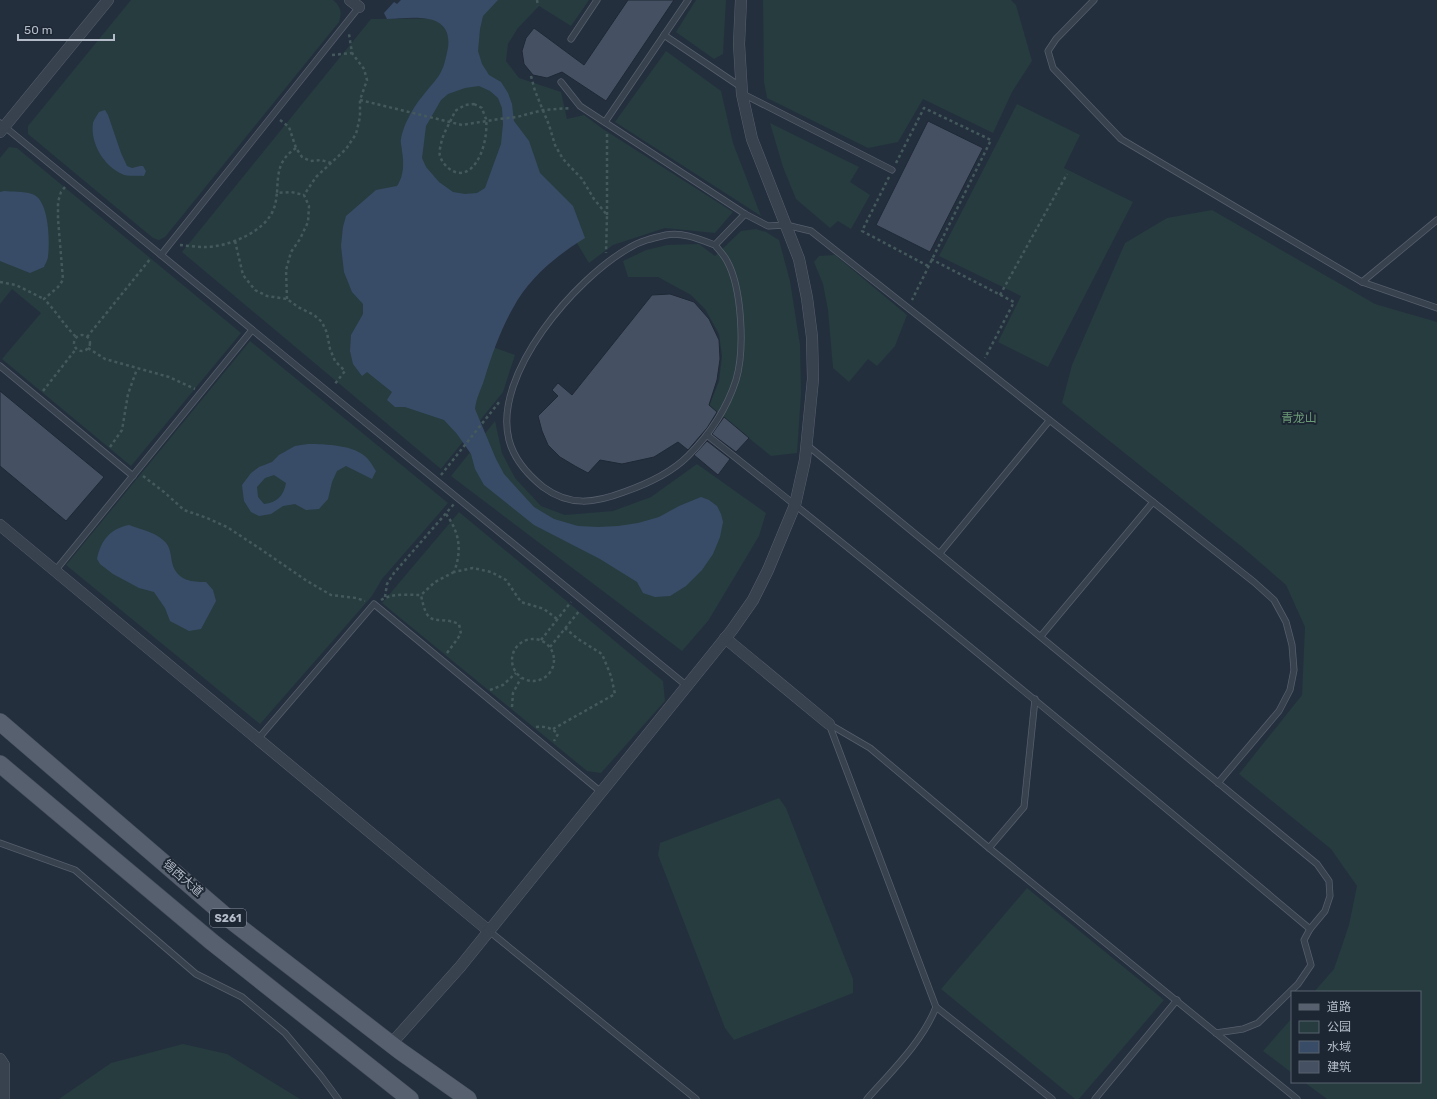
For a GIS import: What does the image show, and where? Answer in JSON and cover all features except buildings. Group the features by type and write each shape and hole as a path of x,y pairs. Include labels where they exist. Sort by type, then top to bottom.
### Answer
{"main road":[{"name":"锡西大道","path":"0,722 229,919 391,1044 468,1099"},
{"name":"S261","path":"0,764 212,942 410,1099"}],"street":[{"path":"2,127 108,0"},
{"path":"350,0 359,7"},
{"path":"391,1044 490,931 725,638 756,594 768,570 795,505 807,445 813,379 812,337 807,298 798,259 752,139 742,91 739,44 741,0"},
{"path":"0,525 490,931"},
{"path":"725,638 828,724"},
{"path":"0,1059 4,1065 4,1099"}],"lane":[{"path":"570,39 597,0"},
{"path":"605,122 688,0"},
{"path":"1094,0 1056,39 1048,51 1053,68 1121,139 1362,282 1437,308"},
{"path":"159,253 170,244 359,7"},
{"path":"664,35 742,91 892,170"},
{"path":"561,82 580,106 745,214 768,226 786,225 811,231 1254,582 1274,600 1286,622 1292,645 1294,670 1290,690 1279,711 1218,783"},
{"path":"2,127 70,180 687,686"},
{"path":"715,245 745,214"},
{"path":"1362,282 1437,220"},
{"path":"668,235 691,236 715,245 727,261 734,281 741,327 741,350 736,378 726,404 707,435 688,457 663,475 642,486 595,501 575,502 560,497 544,488 531,477 518,461 509,441 507,421 510,396 524,360 545,326 566,300 589,276 606,264 630,247 648,239 668,235"},
{"path":"55,572 252,330"},
{"path":"0,366 106,453 135,474"},
{"path":"940,553 1049,420"},
{"path":"707,435 1035,699 1310,929"},
{"path":"807,445 1317,864 1329,881 1330,896 1325,911 1310,929 1304,940 1311,965 1298,984 1258,1023 1242,1029 1216,1033"},
{"path":"1041,636 1153,502"},
{"path":"258,739 374,604 601,792"},
{"path":"989,848 1024,807 1035,699"},
{"path":"828,724 870,748 989,848 1297,1099"},
{"path":"828,724 936,1008 1052,1099"},
{"path":"0,843 75,870 196,974 242,997 285,1033 338,1099"},
{"path":"490,931 696,1099"},
{"path":"1095,1099 1177,1000"},
{"path":"867,1099 921,1036 931,1021 936,1008"}],"path":[{"path":"538,0 538,6"},
{"path":"304,195 316,177 346,149 356,134 360,117 360,100 367,80 364,69 352,53 348,22"},
{"path":"320,56 352,53"},
{"path":"531,76 555,145 563,158 582,179 594,199 607,215"},
{"path":"360,100 462,125 517,117 543,110 567,109 580,106"},
{"path":"474,104 482,108 486,119 486,134 482,150 476,162 468,171 456,173 447,168 440,156 443,134 451,123 455,111 465,105 474,104"},
{"path":"908,308 991,140 924,108 862,231 928,266"},
{"path":"273,114 289,127 296,148 302,157 310,161 321,160 332,163"},
{"path":"605,122 607,127 606,264"},
{"path":"170,244 206,247 235,241 253,232 265,222 274,209 277,193 277,176 281,163 288,153 296,148"},
{"path":"1000,295 1067,174"},
{"path":"44,299 58,287 62,280 58,202 61,192 70,180"},
{"path":"277,193 291,192 304,195"},
{"path":"287,299 286,270 291,252 300,239 308,222 309,206 304,195"},
{"path":"235,241 243,275 255,290 267,296 287,299 322,322 327,333 330,349 335,362 345,371 328,392"},
{"path":"87,337 159,253"},
{"path":"931,259 1014,302 981,366"},
{"path":"0,282 16,285 44,299 60,316 65,326 76,337"},
{"path":"76,337 82,335 87,337 90,342 88,348 82,351 76,349"},
{"path":"76,337 74,342 76,349"},
{"path":"88,348 105,359 170,377 202,392"},
{"path":"38,397 76,349"},
{"path":"106,453 122,430 128,394 137,369"},
{"path":"436,480 490,414"},
{"path":"135,474 164,492 184,510 227,527 307,582 331,595 356,598 374,604 385,597 396,595 421,595 435,582 454,572 473,568 491,572 506,580 521,602 544,609 557,619"},
{"path":"385,597 387,584 394,573 459,499"},
{"path":"446,514 451,520 460,548 459,560 454,572"},
{"path":"421,595 424,607 430,618 438,621 452,621 459,624 461,634 442,660"},
{"path":"541,640 576,595"},
{"path":"550,647 586,603"},
{"path":"553,729 615,694 611,676 602,654 578,639 565,628"},
{"path":"528,639 541,640 550,647 554,658 550,672 540,680 532,681 521,678 512,666 512,654 516,646 522,641 528,639"},
{"path":"482,694 503,685 516,673"},
{"path":"508,715 513,705 513,693 521,678"},
{"path":"526,729 541,726 553,729 558,734 549,748"}],"green space":[{"path":"131,0 333,0 338,5 341,12 339,22 165,237 159,240 153,238 28,134 28,126"},
{"path":"494,0 589,0 571,26 539,6 518,28 508,44 506,61 519,78 561,92 567,119 584,115 603,129 733,212 715,233 665,228 613,245 589,263 575,240 524,283 493,347 515,355 503,392 441,469 182,252 371,19 479,18"},
{"path":"696,0 726,0 723,54 714,59 676,32"},
{"path":"763,0 1011,0 1016,5 1032,61 1012,92 993,133 923,99 898,142 868,148 767,98 764,82"},
{"path":"666,51 721,91 733,143 761,216 615,122"},
{"path":"1017,104 1080,135 1064,168 1133,202 1048,367 998,342 1021,296 939,256"},
{"path":"770,123 859,167 850,182 870,195 851,229 838,221 830,228 796,199 783,167"},
{"path":"9,147 17,148 241,333 131,466 2,359 41,313 12,289 0,304 0,158"},
{"name":"青龙山","path":"1212,210 1375,304 1437,322 1437,1099 1327,1099 1305,1083 1421,1083 1421,991 1315,991 1334,969 1349,925 1357,886 1331,849 1239,774 1302,695 1305,627 1286,585 1241,546 1062,403 1072,365 1125,243 1167,218"},
{"path":"756,229 766,232 779,240 790,281 800,345 801,393 797,453 771,456 709,406 719,381 722,356 719,334 705,309 691,295 658,277 628,277 623,261 646,250 667,245 699,244 715,256 741,231"},
{"path":"835,255 907,315 895,346 877,366 868,359 849,382 833,368 828,310 823,284 814,262 819,256"},
{"path":"250,341 448,503 382,579 372,596 260,724 66,565"},
{"path":"495,421 502,453 515,478 541,506 565,515 613,511 651,497 697,464 766,513 759,536 708,621 682,651 451,476"},
{"path":"459,512 663,681 665,701 601,773 587,771 382,603"},
{"path":"779,798 786,808 853,979 853,993 734,1040 725,1028 658,855 660,843"},
{"path":"1027,888 1164,1000 1079,1099 1075,1099 941,989"},
{"path":"1291,1019 1291,1072 1263,1051"},
{"path":"183,1044 227,1054 300,1099 59,1099 111,1063"}],"water":[{"path":"401,0 498,0 483,16 478,51 482,64 489,75 501,82 508,93 512,104 514,121 529,141 540,173 573,206 585,238 564,252 535,277 513,308 497,342 475,409 496,459 504,474 534,507 554,519 578,526 618,526 638,523 659,517 679,506 701,497 709,500 717,506 723,522 720,537 713,554 702,570 686,586 670,596 655,597 643,593 637,582 600,559 534,525 484,485 475,469 471,454 457,434 444,420 405,407 395,407 387,400 392,392 367,372 362,376 353,364 350,351 351,335 363,314 363,304 352,292 344,272 341,246 346,216 376,190 397,186 403,169 402,134 414,108 440,74 448,48 448,36 444,27 437,22 419,18 387,19 384,13 394,2 397,4","holes":["479,86 490,91 498,98 502,108 503,124 501,144 485,188 477,193 465,194 453,192 439,182 426,167 422,158 426,126 441,100 448,94 465,88"]},
{"path":"105,110 127,166 132,168 143,166 146,171 144,176 122,174 104,160 96,146 93,123 99,112"},
{"path":"0,192 21,192 38,197 45,212 48,231 48,259 44,267 30,273 0,261"},
{"path":"308,444 331,445 355,450 368,460 376,471 372,479 346,466 337,471 332,482 328,499 319,509 306,510 295,504 283,506 271,514 259,516 251,512 244,501 242,485 251,473 259,467 272,462 279,455 295,446","holes":["274,475 286,483 282,495 273,502 264,504 258,497 257,487 265,478"]},
{"path":"129,525 151,533 166,543 173,566 182,578 196,582 206,582 213,590 216,601 201,629 189,631 170,621 165,608 154,592 139,588 113,574 100,564 97,559 101,546 107,536 117,529"}]}
